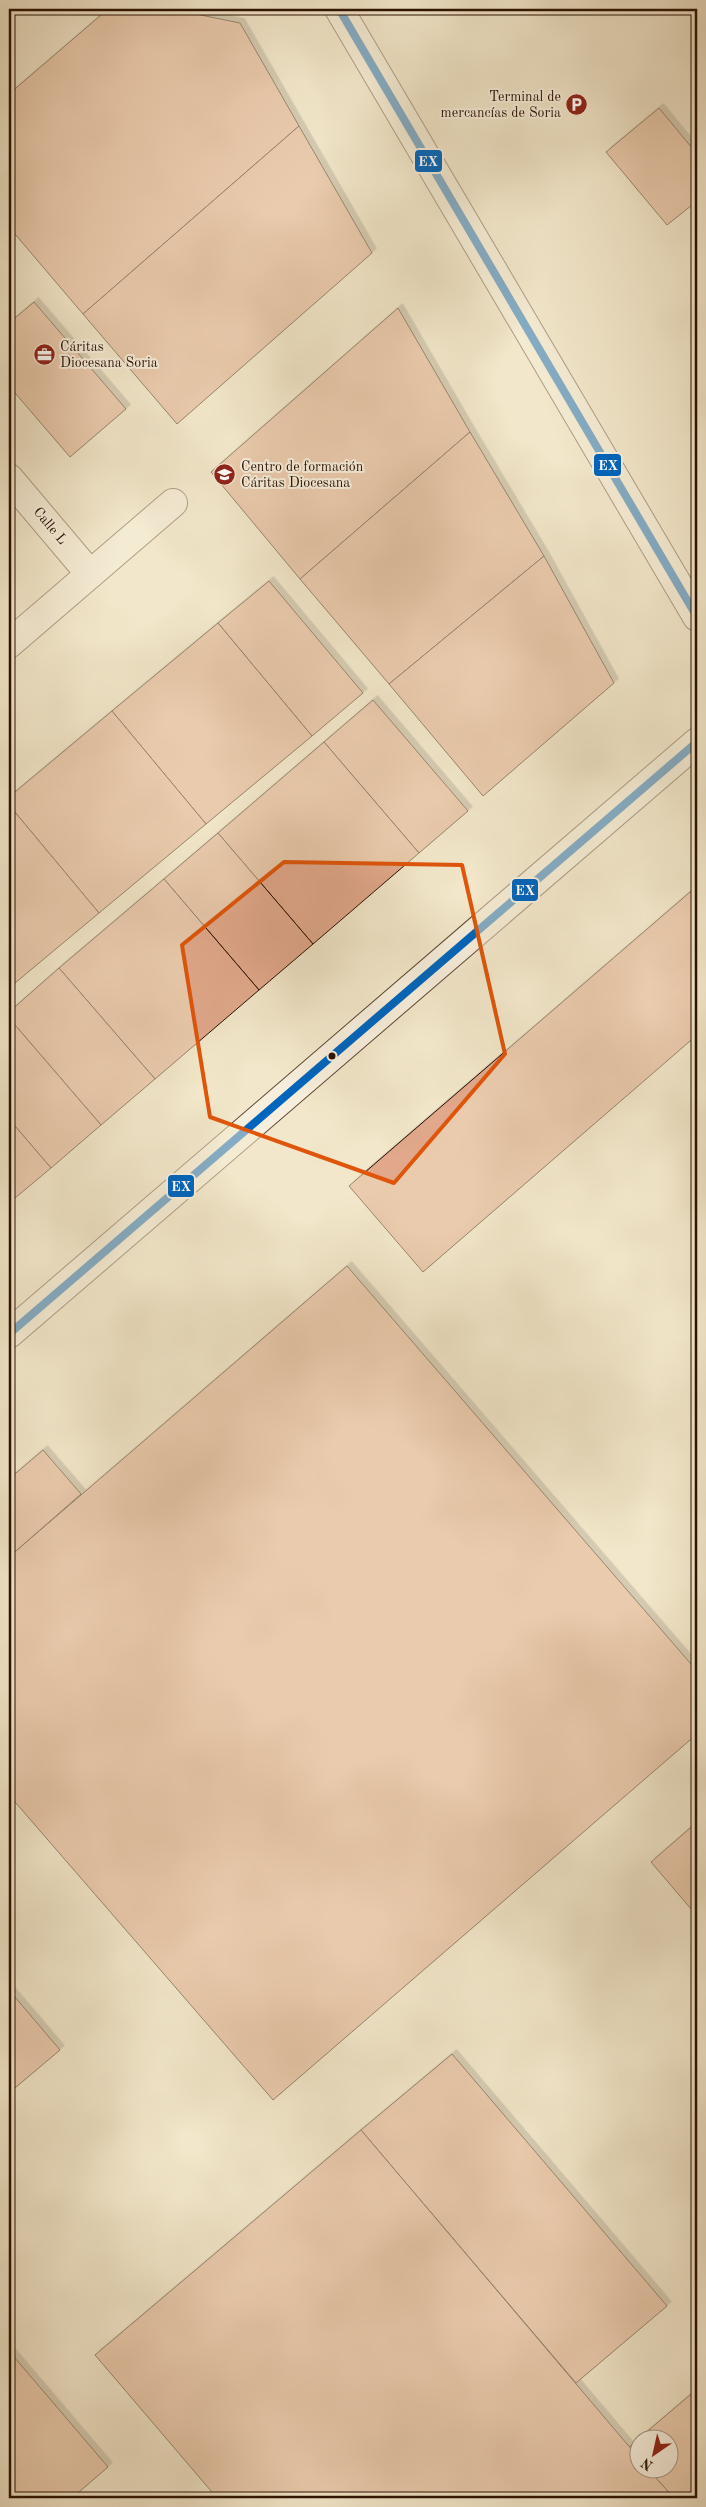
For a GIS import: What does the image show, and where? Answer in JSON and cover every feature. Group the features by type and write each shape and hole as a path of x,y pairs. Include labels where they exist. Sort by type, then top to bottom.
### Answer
{"street":[{"path":"339,9 697,617"},
{"name":"Calle L","path":"9,478 90,574"},
{"path":"9,644 173,503"},
{"path":"9,1334 697,742"}],"highlighted area":[{"path":"284,862 462,865 505,1054 394,1183 210,1117 182,945"}],"building":[{"path":"108,9 171,9 240,23 299,126 83,314 9,227 9,94"},
{"path":"659,108 697,154 697,201 667,225 606,152"},
{"path":"299,126 372,253 177,424 83,314"},
{"name":"Cáritas Diocesana Soria","path":"34,302 126,409 70,457 9,386 9,323"},
{"path":"398,308 470,432 300,579 211,472"},
{"path":"470,432 544,556 389,684 300,579"},
{"path":"544,556 614,683 483,796 389,684"},
{"path":"269,581 363,693 312,736 218,623"},
{"path":"218,623 312,736 206,824 112,711"},
{"path":"373,700 468,811 419,853 324,742"},
{"path":"112,711 206,824 99,913 9,805 9,797"},
{"path":"324,742 419,853 313,944 218,833"},
{"path":"9,805 99,913 9,988"},
{"path":"218,833 313,944 259,990 164,879"},
{"path":"164,879 259,990 155,1079 59,968"},
{"path":"697,886 697,1035 423,1272 349,1186"},
{"path":"59,968 155,1079 101,1125 9,1018 9,1012"},
{"path":"9,1018 101,1125 51,1168 9,1119"},
{"path":"9,1119 51,1168 9,1203"},
{"path":"347,1266 697,1671 697,1734 273,2100 9,1795 9,1557"},
{"path":"43,1450 81,1494 9,1557 9,1479"},
{"path":"697,1822 697,1916 651,1862"},
{"path":"9,1990 60,2050 9,2093"},
{"path":"452,2054 667,2306 576,2383 361,2130"},
{"path":"361,2130 628,2445 628,2480 658,2480 674,2498 217,2498 95,2355"},
{"path":"9,2351 108,2467 72,2498 9,2498"},
{"path":"697,2389 697,2498 674,2498 658,2480 678,2480 678,2430 649,2430"}],"transit line":[{"name":"EX","path":"339,9 697,617"},
{"name":"EX","path":"9,1334 697,742"}],"place":[{"name":"Terminal de mercancías de Soria","path":"577,105"},
{"name":"Cáritas Diocesana Soria","path":"44,355"},
{"name":"Centro de formación Cáritas Diocesana","path":"225,475"}]}
